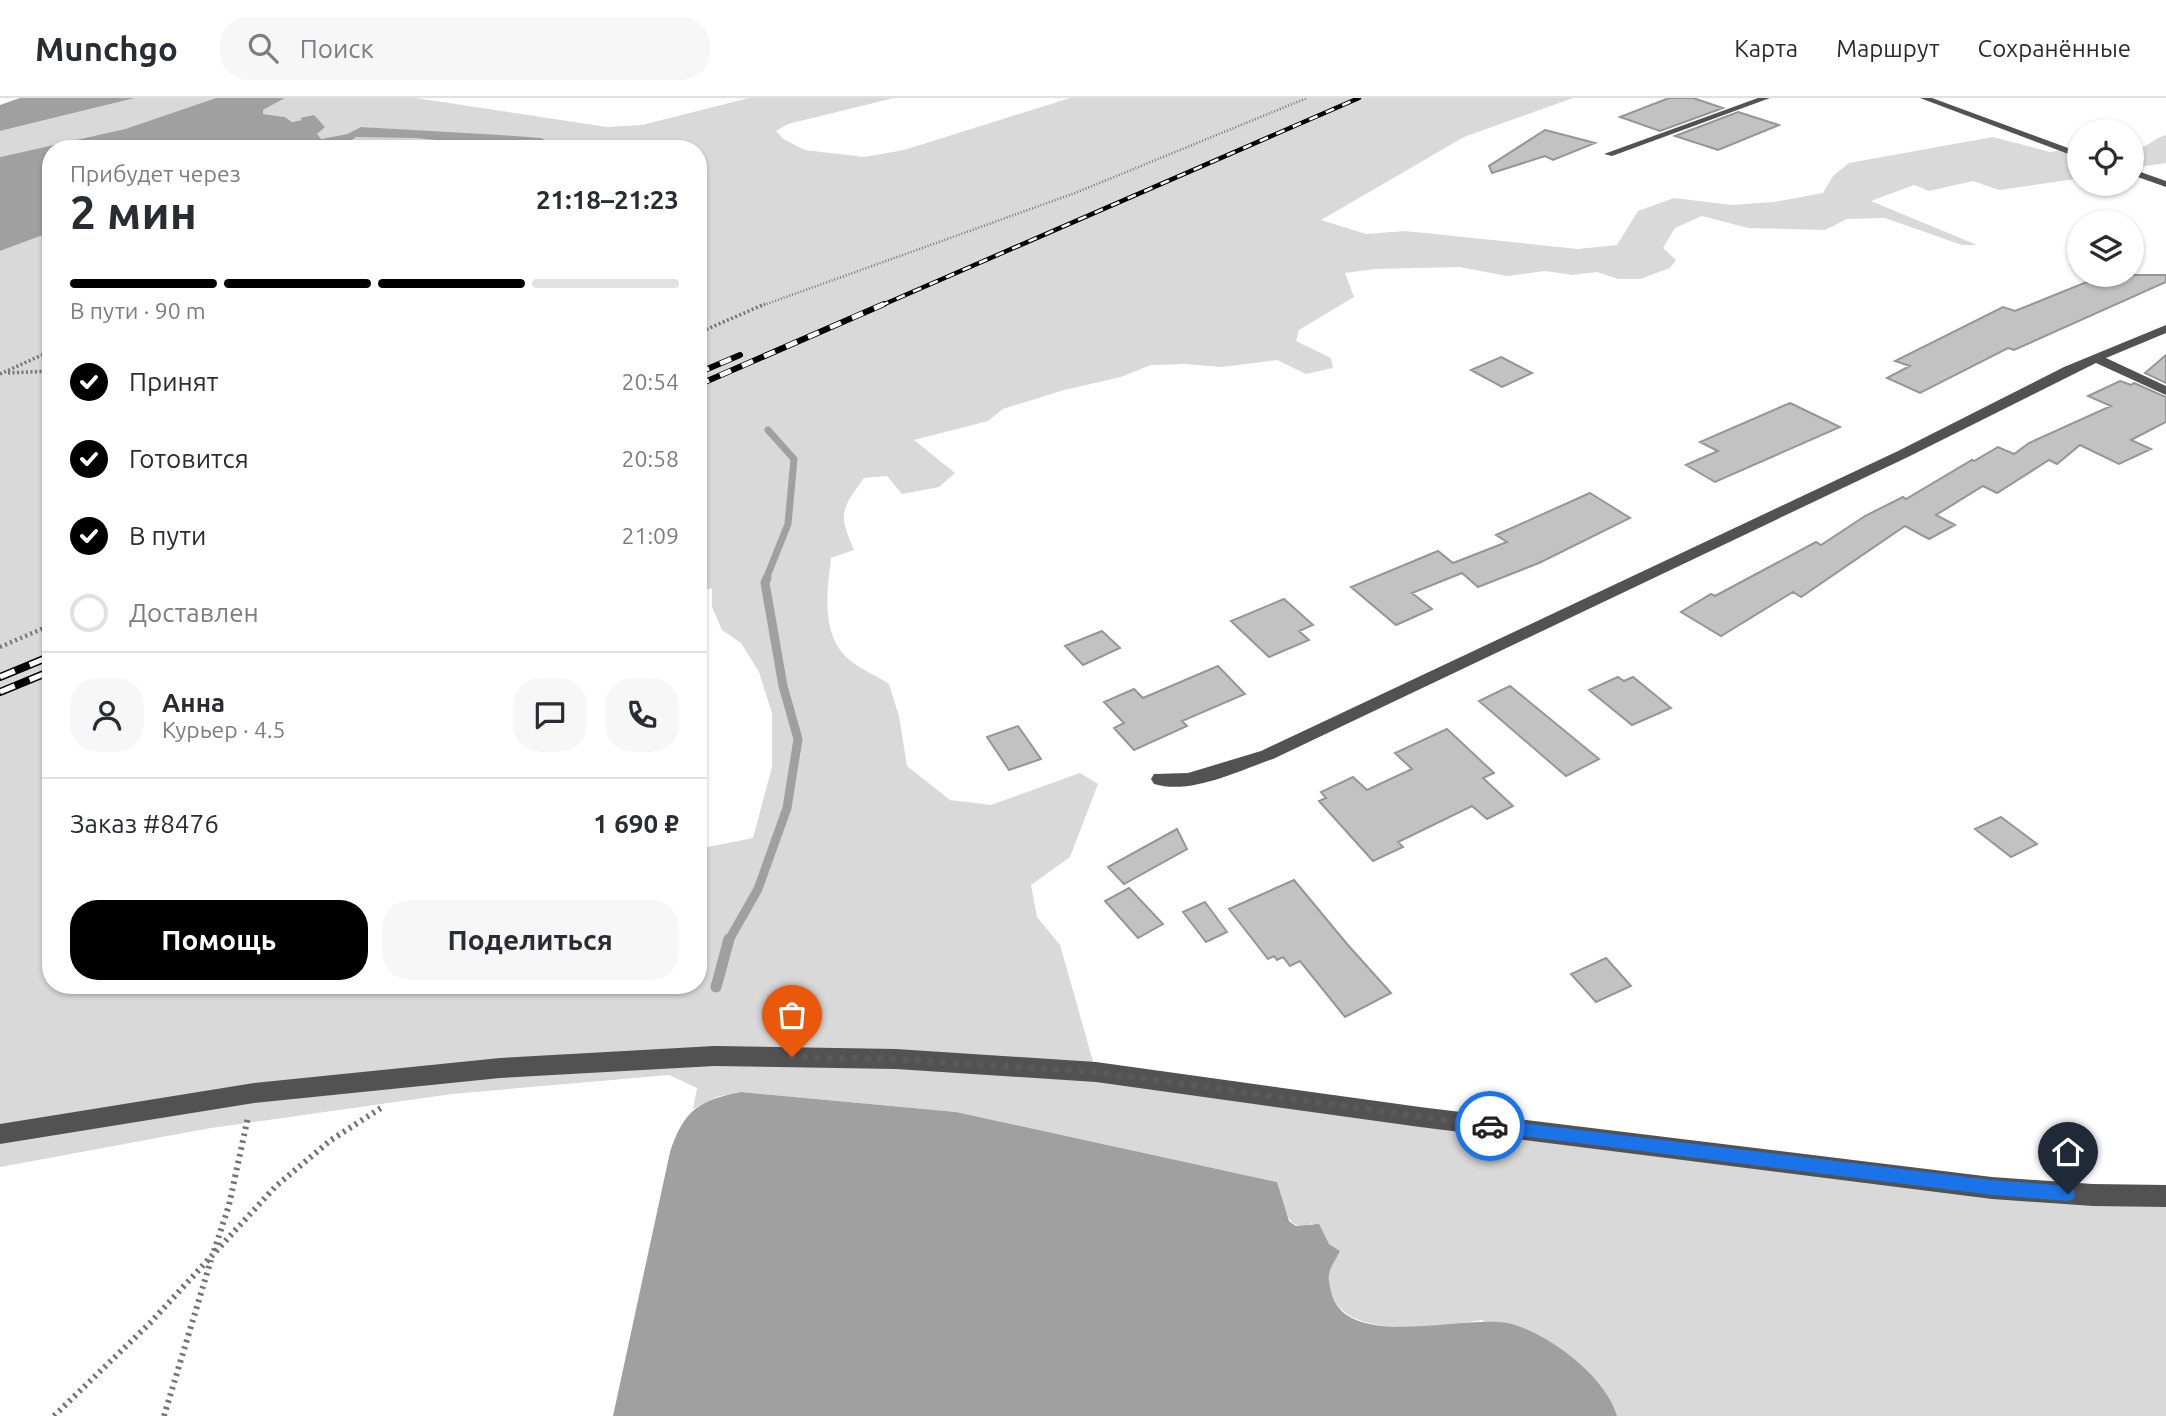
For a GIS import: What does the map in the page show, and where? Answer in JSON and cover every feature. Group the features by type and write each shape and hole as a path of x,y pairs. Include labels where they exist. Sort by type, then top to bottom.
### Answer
{"street":[{"path":"1609,155 1766,98"},
{"path":"1924,98 2067,151"},
{"path":"2144,176 2166,184"},
{"path":"1160,779 1188,780 1268,755 1891,459 2096,358 2166,329"},
{"path":"2096,358 2166,390"},
{"path":"0,1134 254,1093 500,1068 714,1056 896,1059 1096,1072 1420,1117 1992,1188 2093,1195 2166,1196"}],"path":[{"path":"707,328 743,312 1011,217 1307,98"},
{"path":"2,374 42,355"},
{"path":"2,374 42,372"},
{"path":"0,647 42,629"},
{"path":"164,1416 229,1205 254,1093"},
{"path":"54,1416 150,1323 275,1186 331,1140 387,1104"}],"shaded area":[{"path":"20,98 135,98 0,131 0,105"},
{"path":"135,98 216,98 125,129 76,140 42,140 42,148 0,157 0,131"},
{"path":"216,98 285,98 263,110 263,114 285,117 292,122 314,115 325,127 317,134 321,139 347,134 361,127 545,140 356,137 352,140 76,140 125,129"},
{"path":"285,98 416,98 607,127 642,125 749,98 894,98 788,124 776,131 783,139 805,150 864,157 904,150 1070,98 1573,98 1464,137 1321,220 1366,234 1405,231 1578,249 1617,245 1638,211 1674,198 1732,205 1774,202 1823,193 1833,176 1849,163 1993,137 2050,152 2067,149 2067,180 1999,190 1973,181 1929,191 1914,185 1871,201 1977,245 1962,245 1885,218 1847,219 1825,230 1748,228 1702,216 1675,228 1663,248 1676,260 1670,268 1640,279 1618,279 1597,272 1573,275 1545,271 1507,276 1459,267 1374,269 1345,273 1354,297 1299,330 1296,341 1331,358 1333,368 1306,374 1277,360 1222,367 1151,365 1121,377 1064,390 1003,409 988,421 914,440 955,473 939,487 902,494 887,476 864,478 844,512 846,528 854,550 831,558 828,613 834,639 841,651 855,664 889,684 899,716 907,766 950,800 991,805 1080,773 1098,784 1070,857 1031,885 1037,917 1060,945 1096,1072 1420,1117 2166,1196 2166,1416 1617,1416 1482,1320 1397,1327 1354,1318 1339,1307 1331,1291 1330,1272 1340,1251 1329,1244 1312,1223 1303,1226 1291,1221 1277,1182 956,1112 741,1092 716,1097 693,1109 697,1088 669,1075 452,1094 211,1128 0,1167 0,251 42,235 42,994 707,994 707,847 753,838 772,767 772,713 759,672 741,643 722,630 712,607 712,588 707,590 707,140 351,140 356,137 449,133 361,127 347,134 321,139 303,120 292,122 285,117 263,114 263,110"},
{"path":"2166,135 2166,163 2144,166 2144,146"},
{"path":"42,148 42,235 0,251 0,157"},
{"path":"741,1092 956,1112 1277,1182 1289,1221 1296,1226 1319,1224 1329,1244 1340,1251 1329,1279 1331,1291 1341,1310 1359,1321 1383,1326 1492,1322 1512,1324 1543,1338 1575,1359 1601,1387 1617,1416 613,1416 675,1138 695,1109 714,1099"}],"building":[{"path":"1669,98 1693,98 1723,108 1660,131 1620,117"},
{"path":"1738,112 1779,125 1718,150 1675,136"},
{"path":"1545,130 1595,143 1553,160 1545,156 1492,173 1489,166"},
{"path":"2144,275 2166,275 2166,282 2014,350 2008,348 1920,393 1887,378 1910,366 1895,361 2003,307 2015,311 2074,287 2144,287"},
{"path":"2166,355 2166,383 2145,373"},
{"path":"1501,357 1532,373 1502,387 1471,370"},
{"path":"2120,381 2131,385 2134,383 2166,397 2166,422 2131,440 2151,449 2119,464 2080,445 2057,464 2049,460 1997,493 1983,486 1936,515 1955,525 1929,539 1905,526 1801,597 1793,592 1721,636 1681,612 1711,594 1715,596 1816,542 1821,545 1865,516 1903,497 1906,499 1998,447 2014,454 2029,443 2111,406 2088,396"},
{"path":"1790,403 1840,427 1715,482 1686,465 1718,451 1700,442"},
{"path":"1590,493 1630,518 1539,563 1478,587 1462,573 1412,593 1432,609 1396,625 1351,587 1438,551 1453,563 1507,542 1496,535"},
{"path":"1284,599 1313,625 1299,631 1309,640 1269,657 1231,621"},
{"path":"1102,631 1120,648 1083,665 1065,646"},
{"path":"1218,666 1245,694 1182,721 1187,726 1134,750 1114,728 1124,723 1104,702 1134,689 1143,698"},
{"path":"1618,677 1624,681 1633,677 1671,708 1632,725 1589,690"},
{"path":"1510,686 1599,759 1566,776 1479,701"},
{"path":"1018,726 1041,759 1009,770 987,737"},
{"path":"1447,729 1494,773 1483,778 1513,806 1487,819 1472,806 1398,842 1403,847 1373,861 1319,801 1326,798 1321,792 1353,777 1367,790 1412,769 1395,753"},
{"path":"2001,817 2037,844 2011,857 1975,829"},
{"path":"1177,829 1187,849 1124,884 1108,867"},
{"path":"1294,880 1391,993 1345,1017 1300,961 1290,966 1283,957 1277,960 1274,956 1268,959 1229,909"},
{"path":"1129,888 1163,924 1138,938 1105,901"},
{"path":"1205,902 1227,932 1206,942 1183,912"},
{"path":"1606,958 1631,986 1596,1002 1571,974"}],"waterway":[{"path":"766,579 788,524 794,459 768,430"},
{"path":"729,940 758,889 787,808 798,739 783,686 765,583 767,578"},
{"path":"716,987 729,939"}],"railway":[{"path":"880,306 1359,98"},
{"path":"707,381 884,304"},
{"path":"707,369 740,355"},
{"path":"0,677 42,660"},
{"path":"0,692 42,675"}],"way so far":[{"path":"792,1057 896,1059 1096,1072 1490,1126"}],"route":[{"path":"1490,1126 1992,1188 2068,1194"}]}
